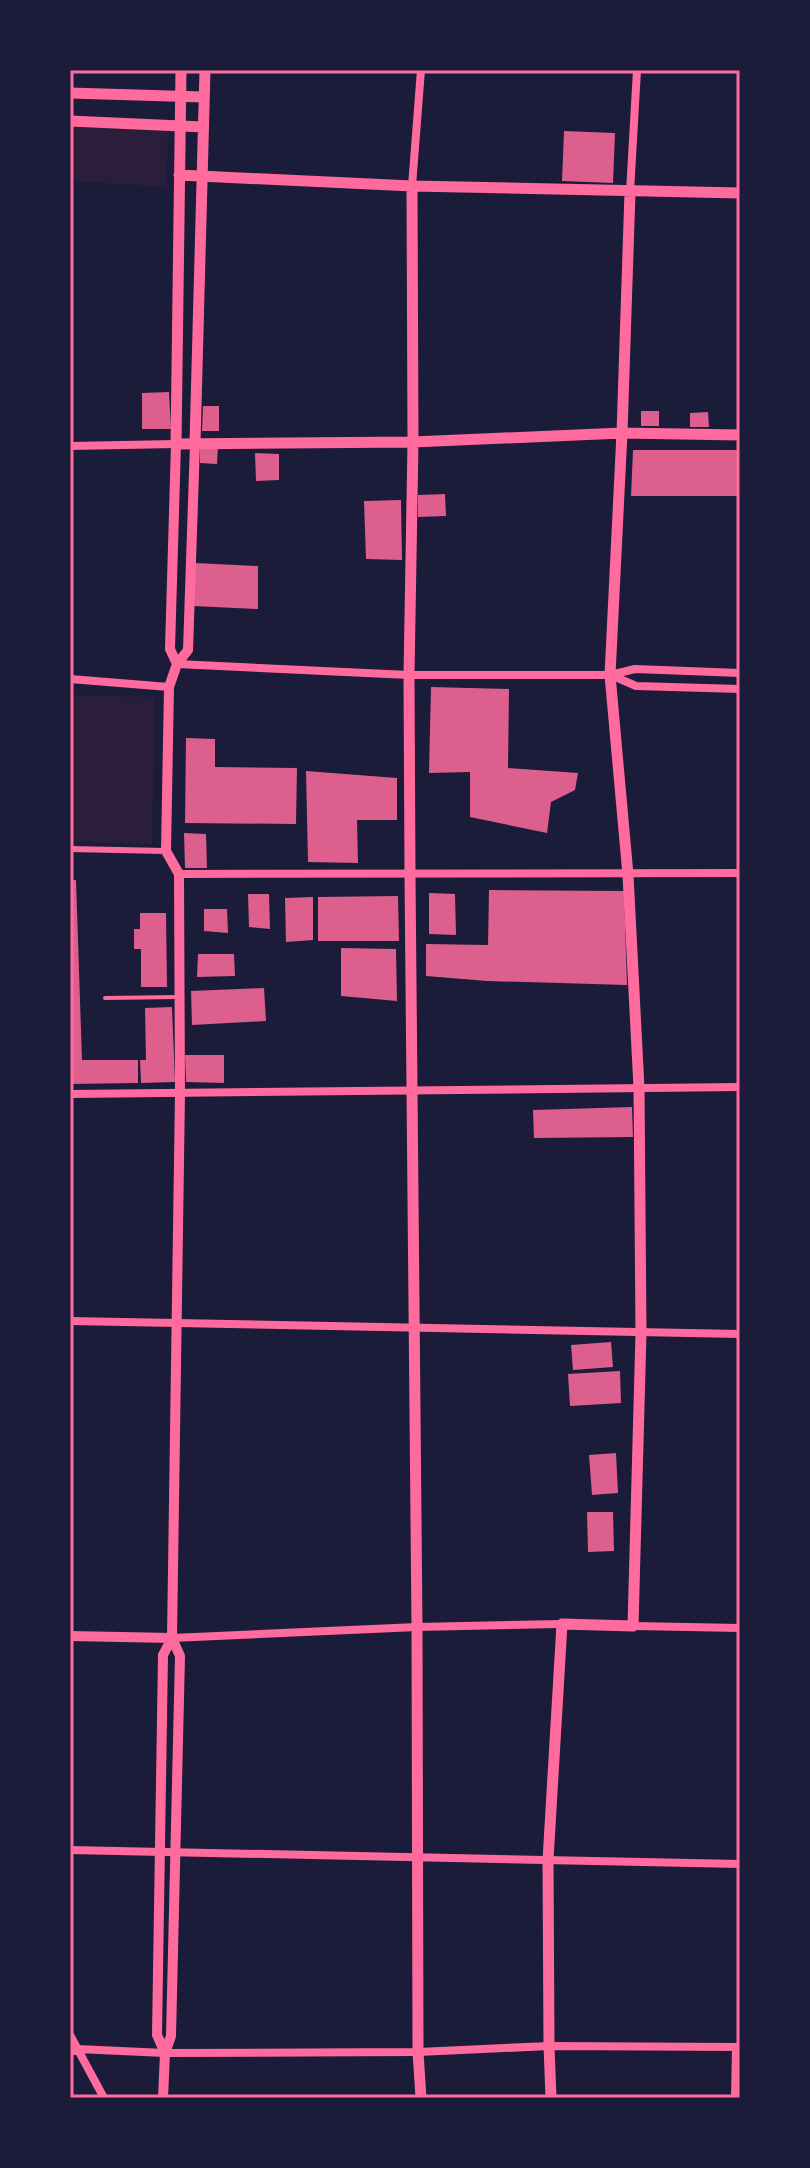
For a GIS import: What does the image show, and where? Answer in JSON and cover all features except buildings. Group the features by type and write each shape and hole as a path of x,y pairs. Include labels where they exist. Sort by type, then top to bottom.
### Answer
{"main road":[{"path":"181,70 176,444 413,442 622,433 739,434"},
{"path":"195,443 205,70"},
{"path":"70,93 203,97"},
{"path":"70,121 203,127"},
{"path":"179,175 412,186 740,193"},
{"path":"412,186 410,1091 415,1328 418,2052 421,2098"},
{"path":"551,2098 548,1860 562,1624 633,1626 641,1333 639,1088 628,875 610,675 630,192"}],"street":[{"path":"412,186 421,70"},
{"path":"630,192 637,70"},
{"path":"163,2098 165,2053 171,2036 180,1656 172,1638 180,1093 179,874 166,851 169,687 177,664 188,650 195,443"},
{"path":"70,446 176,444 170,649 177,664"},
{"path":"177,664 409,675 610,675 635,669 740,673"},
{"path":"704,671 704,688"},
{"path":"610,675 636,686 740,689"},
{"path":"70,679 169,687"},
{"path":"70,849 166,851"},
{"path":"179,874 740,873"},
{"path":"70,1094 740,1087"},
{"path":"70,1321 740,1334"},
{"path":"70,1636 172,1638 562,1624"},
{"path":"633,1626 740,1628"},
{"path":"165,2053 157,2035 163,1655 172,1638"},
{"path":"70,1850 740,1864"},
{"path":"70,2035 74,2050 104,2098"},
{"path":"74,2050 165,2053 418,2052 549,2046 738,2047 735,2098"}],"lane":[{"path":"105,998 180,997"}],"shaded area":[{"path":"70,126 168,129 167,187 70,181"},
{"path":"70,695 155,697 152,844 70,842"}]}
